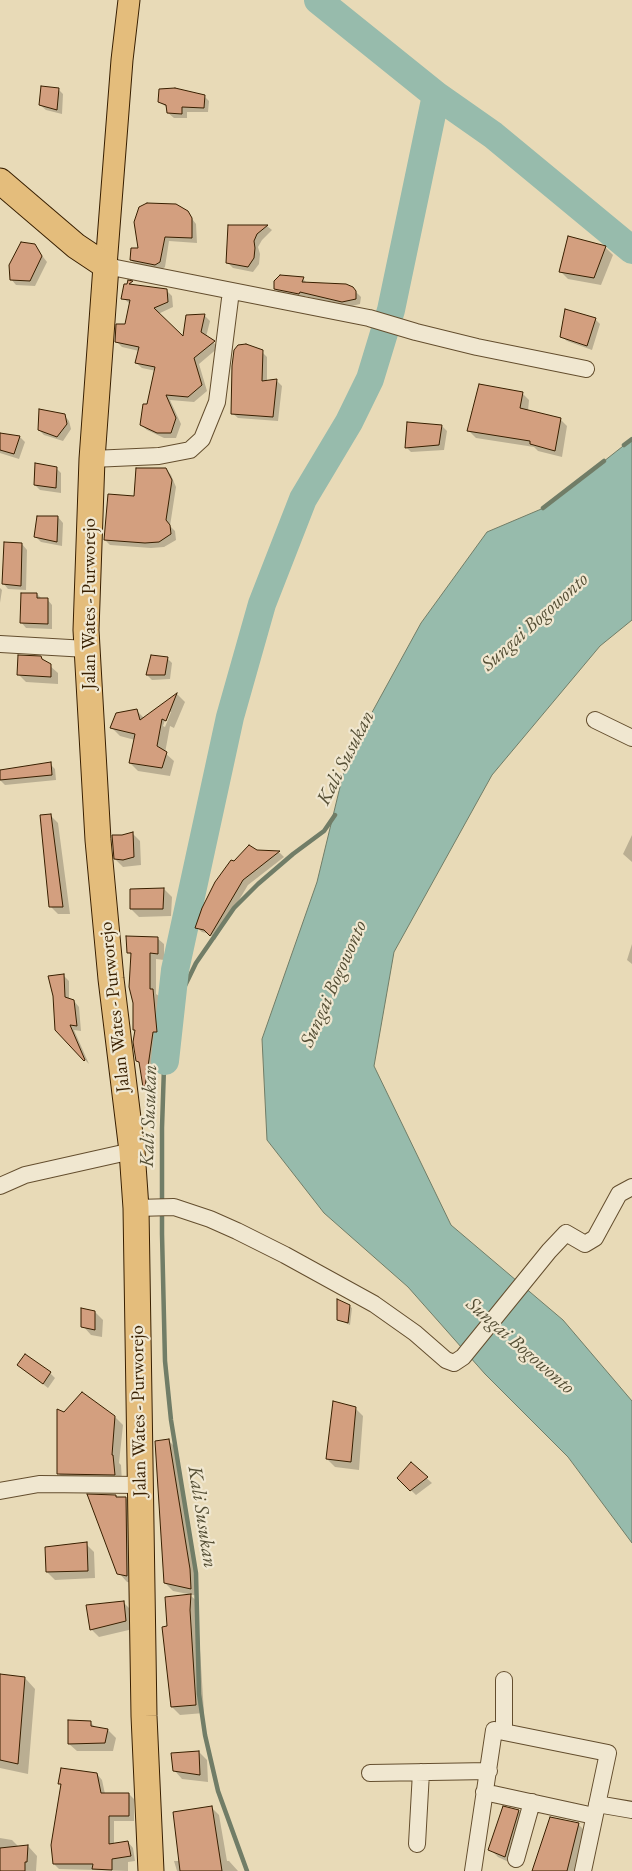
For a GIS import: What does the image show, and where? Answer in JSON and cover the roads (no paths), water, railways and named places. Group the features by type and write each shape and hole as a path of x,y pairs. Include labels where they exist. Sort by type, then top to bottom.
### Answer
{"highway":[{"path":"0,180 61,234 106,266"},
{"name":"Jalan Wates - Purworejo","path":"106,266 92,459 88,544 87,649 98,840 111,979 132,1151 142,1208 140,1485 144,1716 151,1871"}],"main road":[{"path":"106,266 122,60 129,0"}],"street":[{"path":"106,266 369,318 477,347 586,369"},
{"path":"92,459 159,456 190,450 202,439 217,402 232,292"},
{"path":"0,644 87,649"},
{"path":"595,720 632,738"},
{"path":"0,1186 25,1175 132,1151"},
{"path":"142,1208 174,1208 210,1219 237,1231 374,1304 415,1333 449,1362 456,1362 566,1233 585,1244 595,1238 619,1194 632,1187"},
{"path":"0,1491 39,1484 140,1485"},
{"path":"504,1680 504,1732"},
{"path":"473,1871 494,1730 608,1753 583,1871"},
{"path":"370,1773 489,1771"},
{"path":"417,1844 421,1772"},
{"path":"484,1792 532,1802 596,1810 632,1810"},
{"path":"516,1859 532,1802"}],"water":[{"name":"Sungai Bogowonto","path":"632,439 632,620 600,646 492,775 394,952 374,1066 451,1225 563,1320 632,1401 632,1543 568,1457 485,1374 408,1287 324,1213 267,1140 262,1039 317,882 347,758 421,623 487,532 546,507"}],"waterway":[{"path":"318,0 436,95"},
{"path":"165,1061 175,970 230,717 262,604 303,499 349,422 370,379 391,310 436,95 493,135 632,250"},
{"name":"Kali Susukan","path":"624,445 632,439"},
{"name":"Kali Susukan","path":"543,508 604,461"},
{"name":"Kali Susukan","path":"247,1871 218,1791 205,1735 199,1694 196,1573 171,1420 165,1361 162,1234 164,1067 180,996 196,963 234,908 258,884 293,854 324,831 335,815"}]}
